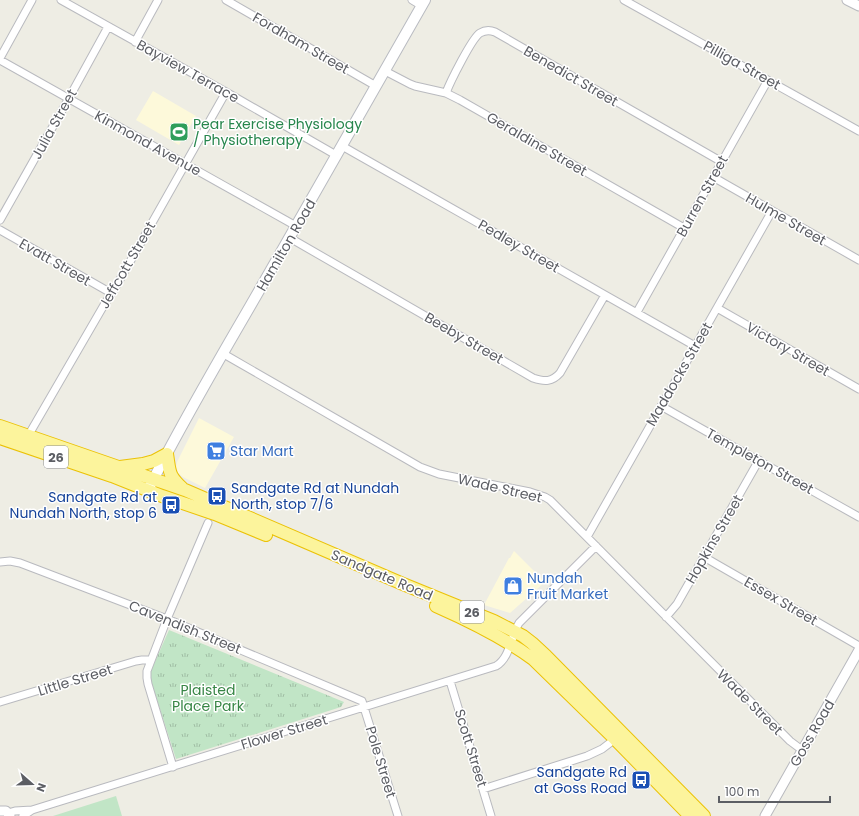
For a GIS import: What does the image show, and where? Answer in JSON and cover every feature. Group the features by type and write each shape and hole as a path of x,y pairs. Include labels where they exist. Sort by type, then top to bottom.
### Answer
{"highway":[{"name":"Sandgate Road","path":"0,426 117,467 151,485 215,514 479,626 510,643 542,668 615,739 690,816"},
{"name":"Sandgate Road","path":"0,438 112,476 151,485 185,490 494,621 514,631 532,643 546,656 704,816"},
{"path":"117,467 143,464 154,461 167,454 171,475 174,480 185,490"}],"main road":[{"name":"Hamilton Road","path":"151,485 188,413 290,238 423,3"}],"street":[{"path":"0,59 32,0"},
{"name":"Bayview Terrace","path":"60,0 336,155"},
{"path":"135,42 158,0"},
{"name":"Fordham Street","path":"226,0 376,86"},
{"path":"412,0 423,3"},
{"name":"Pilliga Street","path":"624,0 859,131"},
{"path":"847,0 859,6"},
{"name":"Julia Street","path":"0,220 108,26"},
{"name":"Benedict Street","path":"446,93 452,78 475,38 480,33 487,30 502,36 722,162"},
{"name":"Kinmond Avenue","path":"0,59 296,226"},
{"name":"Geraldine Street","path":"385,71 415,86 446,93 684,228"},
{"name":"Burren Street","path":"637,312 768,80"},
{"name":"Jeffcott Street","path":"28,436 226,92"},
{"name":"Pedley Street","path":"342,146 695,346"},
{"name":"Hulme Street","path":"713,177 859,260"},
{"name":"Maddocks Street","path":"587,537 772,211"},
{"name":"Evatt Street","path":"0,230 111,293"},
{"name":"Beeby Street","path":"290,238 533,378 543,381 552,380 560,373 605,295"},
{"name":"Victory Street","path":"717,308 859,389"},
{"name":"Wade Street","path":"222,353 425,469 439,474 530,492 550,500 790,741 802,750"},
{"name":"Templeton Street","path":"661,406 859,517"},
{"name":"Hopkins Street","path":"666,617 677,604 759,460"},
{"path":"173,767 147,681 147,671 167,619 208,523"},
{"path":"514,631 519,623 596,546"},
{"name":"Essex Street","path":"704,556 859,646"},
{"name":"Cavendish Street","path":"0,562 10,561 20,563 167,619 359,700 362,702 364,707"},
{"name":"Flower Street","path":"4,811 32,810 489,669 499,665 504,660 514,631"},
{"name":"Goss Road","path":"765,816 859,650"},
{"name":"Little Street","path":"0,702 136,661 151,660"},
{"name":"Scott Street","path":"450,681 491,816"},
{"name":"Pole Street","path":"364,707 398,816"},
{"path":"483,789 587,756 602,749 615,739"},
{"name":"Flower Street","path":"23,816 32,810"}],"shaded area":[{"path":"153,91 196,116 179,145 136,120"},
{"path":"199,418 234,437 205,488 183,477 178,473 176,467 177,462"},
{"path":"514,551 545,582 510,613 484,605"}],"green space":[{"name":"Plaisted Place Park","path":"169,630 344,702 341,707 176,759 149,675"},
{"path":"116,796 122,816 53,816"}],"place":[{"name":"Pear Exercise Physiology / Physiotherapy","path":"179,132"},
{"name":"Star Mart","path":"216,451"},
{"name":"Sandgate Rd at Nundah North, stop 7/6","path":"217,496"},
{"name":"Sandgate Rd at Nundah North, stop 6","path":"171,505"},
{"name":"Nundah Fruit Market","path":"513,586"},
{"name":"Sandgate Rd at Goss Road","path":"641,780"}]}
